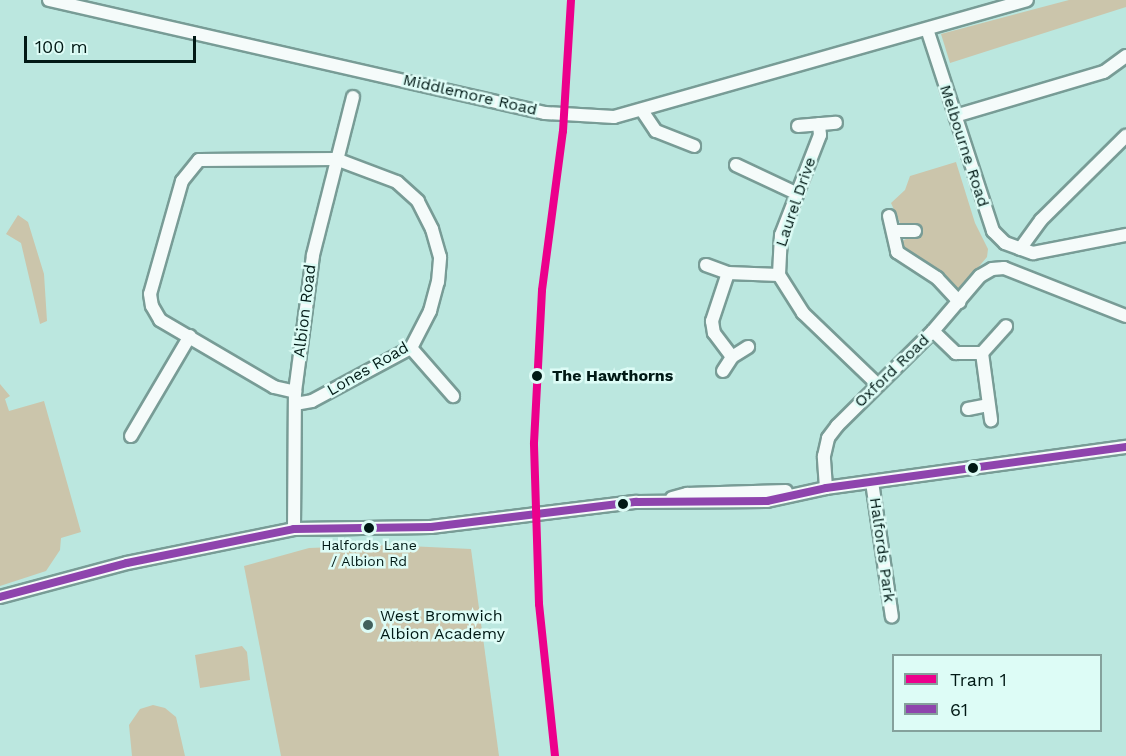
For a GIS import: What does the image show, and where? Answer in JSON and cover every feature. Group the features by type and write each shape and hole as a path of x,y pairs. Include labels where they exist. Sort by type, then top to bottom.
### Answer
{"street":[{"name":"Middlemore Road","path":"49,0 545,113 614,117 643,112 1027,0"},
{"name":"Melbourne Road","path":"927,28 989,223 1005,243 1020,249"},
{"path":"955,116 1104,72 1126,56"},
{"name":"Albion Road","path":"294,530 295,398 312,255 353,97"},
{"path":"643,112 656,131 694,146"},
{"path":"798,126 836,123"},
{"name":"Laurel Drive","path":"779,275 781,235 820,135 819,124"},
{"path":"1126,136 1041,220 1020,249 1046,254 1126,235"},
{"name":"Lones Road","path":"210,157 336,159 397,182 418,201 432,229 440,257 438,282 430,311 411,348 312,400 295,398 160,320 152,306 150,294 182,181 190,168 210,157"},
{"path":"736,165 798,194"},
{"path":"889,216 897,252 937,278 959,302"},
{"path":"894,231 915,231"},
{"path":"706,265 728,273 779,275 803,313 878,385"},
{"name":"Oxford Road","path":"826,488 823,466 828,438 933,332 980,276 992,269 1004,268 1126,316"},
{"path":"728,273 712,321 714,333 732,357"},
{"path":"991,420 982,353 1006,326"},
{"path":"933,332 956,353 982,353"},
{"path":"131,436 190,336"},
{"path":"411,348 453,396"},
{"path":"723,371 732,357 748,348"},
{"path":"968,409 988,405"},
{"path":"0,597 126,563 294,530 430,527 583,506 662,501 742,503 826,488 1126,447"},
{"name":"Halfords Park","path":"872,482 892,617"}],"shaded area":[{"path":"1069,0 1126,0 1126,7 950,63 941,34"},
{"path":"956,162 975,223 988,249 987,257 958,291 902,249 900,242 914,235 914,226 900,223 891,203 905,190 910,176"},
{"path":"18,215 28,222 44,274 47,321 40,324 21,243 6,234"},
{"path":"0,384 10,396 5,399 9,411 44,401 81,532 61,538 60,550 46,571 0,586"},
{"name":"West Bromwich Albion Academy","path":"387,545 471,549 499,756 281,756 244,566 309,548"},
{"path":"242,646 247,652 250,680 200,688 195,655"},
{"path":"153,705 165,708 176,717 185,756 132,756 129,725 140,709"}],"tram line":[{"name":"1","path":"555,756 539,604 534,443 542,290 563,131 571,0"}],"transit line":[{"name":"61","path":"0,597 127,563 294,529 431,527 636,502 767,501 826,488 1126,447"}],"place":[{"name":"The Hawthorns","path":"537,376"},
{"name":"Halfords Lane / Albion Rd","path":"369,528"},
{"name":"West Bromwich Albion Academy","path":"368,625"}]}
